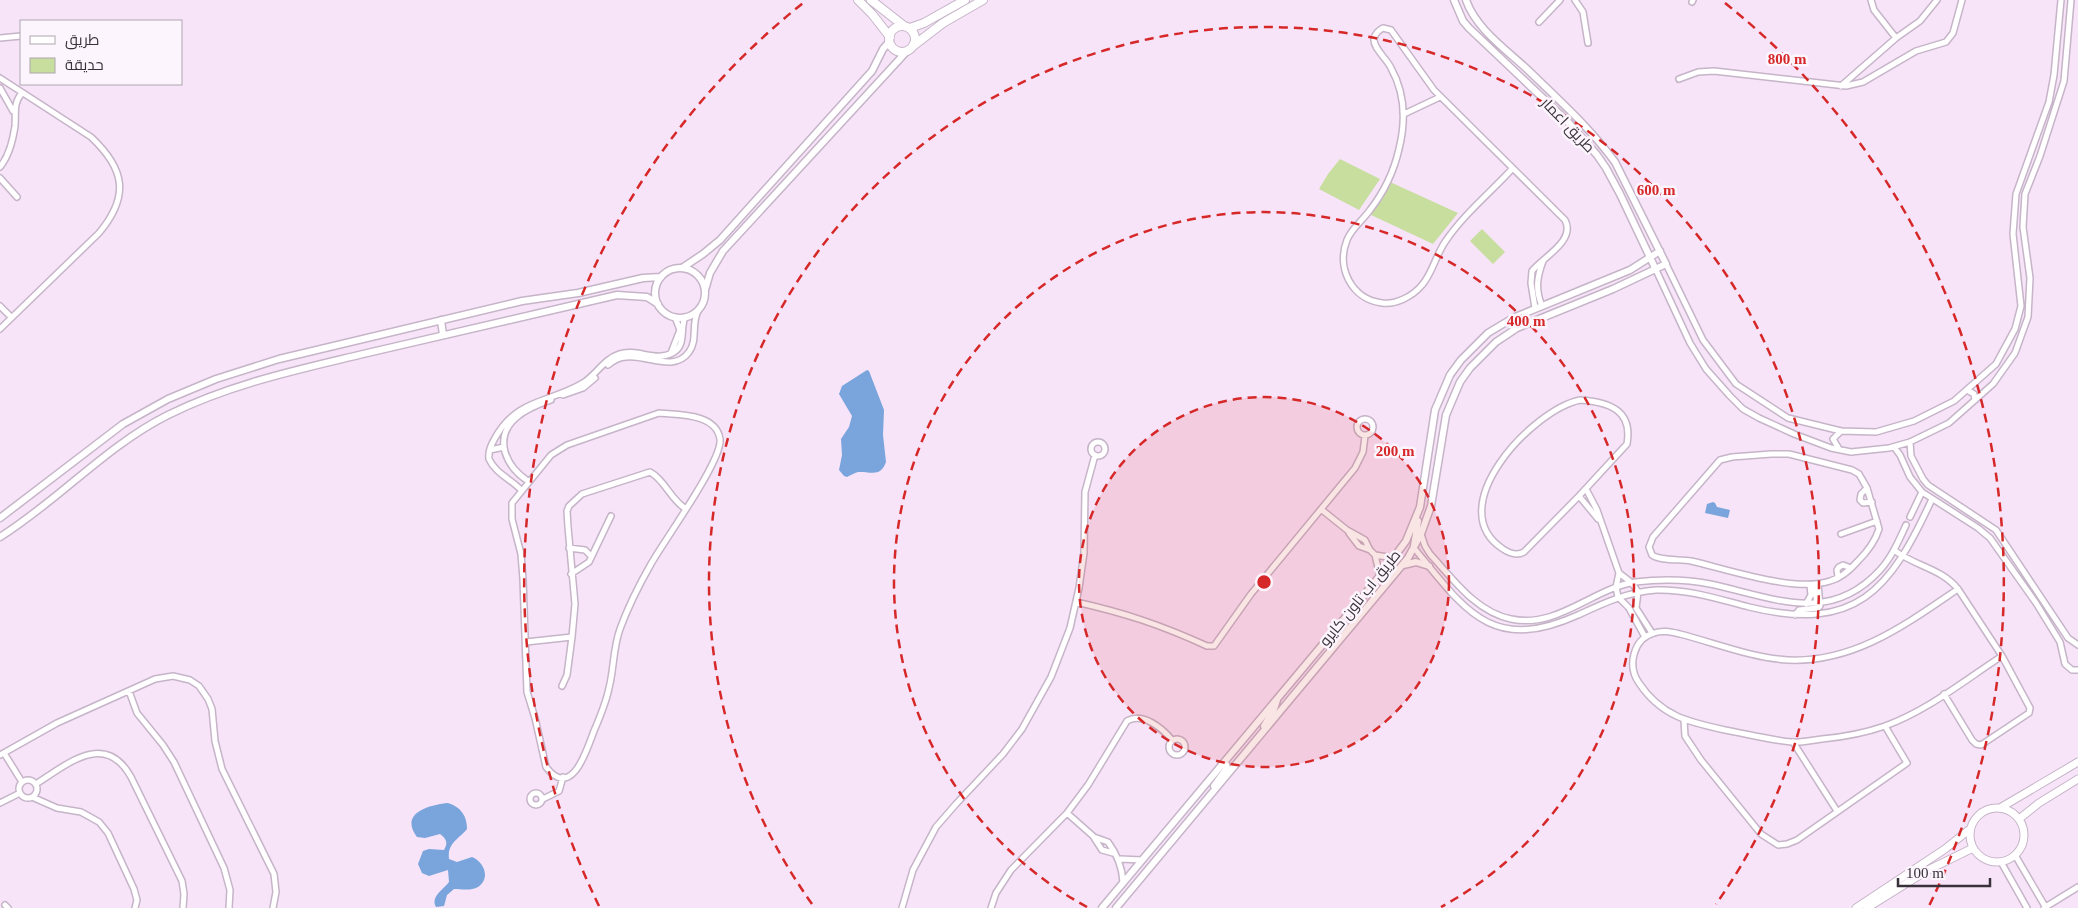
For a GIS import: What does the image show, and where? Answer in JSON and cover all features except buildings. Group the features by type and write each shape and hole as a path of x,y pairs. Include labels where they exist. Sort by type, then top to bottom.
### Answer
{"main road":[{"path":"858,0 872,14 896,50 910,48 943,23 983,0"},
{"path":"871,0 907,27 915,36 910,48"},
{"path":"890,39 896,28 924,23 965,0"},
{"path":"2000,808 2010,812 2019,819 2023,828 2024,838 2021,847 2015,855 2001,862 1984,860 1972,848 1970,829 1974,820 1981,813 1990,809 2000,808 2078,762"},
{"path":"2019,819 2039,803 2078,779"},
{"path":"1856,908 1945,849 1970,829"},
{"path":"1868,908 1914,878 1972,848"}],"street":[{"name":"طريق اعمار","path":"1454,0 1463,21 1569,123 1597,155 1613,181 1656,270"},
{"name":"طريق اعمار","path":"1466,0 1468,8 1483,28 1576,116 1615,162 1666,264"},
{"path":"1539,22 1560,0"},
{"path":"1575,0 1583,12 1588,43"},
{"path":"1871,0 1874,10 1896,38"},
{"path":"1841,86 1924,16 1937,0"},
{"path":"1679,79 1698,72 1709,71 1852,86 1863,82 1916,51 1946,42 1953,33 1962,0"},
{"path":"1666,264 1703,340 1736,384 1788,418 1841,431 1876,432 1888,430 1914,420 1946,405 1967,390 1996,364 2015,330 2021,306 2013,234 2016,194 2049,102 2054,75 2061,0"},
{"path":"1656,270 1690,343 1706,369 1743,408 1777,427 1851,452 1894,447 1910,442 1949,423 1993,384 2016,353 2028,317 2030,278 2024,227 2025,194 2040,156 2064,81 2071,0"},
{"path":"1512,169 1450,235 1423,284 1416,291 1403,300 1382,303 1370,300 1353,287 1345,274 1344,248 1348,237 1370,210 1391,175 1400,148 1404,114 1398,83 1391,67 1375,45 1374,38 1377,31 1384,28 1391,30 1440,97 1560,214 1568,226 1565,239 1544,258 1537,282 1539,307"},
{"path":"0,38 20,36"},
{"path":"658,304 656,290 661,277 668,271 682,268 720,240 872,71 890,39"},
{"path":"528,481 519,476 511,466 504,447 503,438 506,428 519,415 530,408 583,388 616,360 631,356 667,362 678,360 686,355 692,348 694,317 704,301 710,273 722,251 910,48"},
{"path":"0,78 91,137 116,167 120,181 120,190 111,218 99,233 0,329"},
{"path":"0,88 15,113"},
{"path":"0,167 12,142 16,102 22,92"},
{"path":"1404,114 1440,97"},
{"path":"0,178 17,197"},
{"name":"طريق اب تاون كايرو","path":"1102,908 1380,576 1406,541 1420,508 1435,410 1450,375 1474,346 1488,333 1526,312 1630,270 1660,251"},
{"name":"طريق اب تاون كايرو","path":"1116,908 1403,565 1421,534 1431,506 1442,432 1452,398 1460,382 1482,355 1508,334 1529,322 1596,296 1666,264"},
{"path":"682,268 696,273 702,280 705,290"},
{"path":"0,518 108,435 139,414 182,393 236,372 279,359 441,320 643,278 661,277"},
{"path":"1590,287 1596,296"},
{"path":"0,537 42,507 122,443 159,420 192,404 274,376 534,314 627,295 647,297 658,304 667,314 675,317 685,317 698,310"},
{"path":"532,300 534,314"},
{"path":"1551,303 1555,312"},
{"path":"0,306 11,317"},
{"path":"1526,312 1526,318 1529,322"},
{"path":"675,317 680,326 681,334"},
{"path":"521,490 491,465 489,459 490,450 500,429 517,412 536,401 581,384 613,357 632,352 664,357 671,353 681,334 685,317"},
{"path":"441,320 444,335"},
{"path":"671,353 678,360"},
{"path":"1967,390 1974,394 1975,400"},
{"path":"1580,400 1616,408 1626,419 1628,437 1627,444 1621,452 1586,489 1520,554 1509,552 1502,548 1491,538 1484,525 1483,502 1489,484 1497,466 1510,448 1520,436 1549,412 1580,400"},
{"path":"659,413 694,417 708,421 714,427 720,440 720,446 686,509 651,563 627,611 617,635 612,676 600,715 579,768 573,774 563,777 548,770 544,763 535,718 526,692 526,642 520,554 511,510 512,503 528,481 551,455 567,445 659,413"},
{"path":"1838,449 1834,439 1841,431"},
{"path":"1076,602 1140,618 1169,628 1207,646 1214,646 1251,594 1358,464 1363,452 1365,436"},
{"path":"1910,442 1910,456 1918,472 1928,485 1996,530 2068,638 2078,644"},
{"path":"490,450 504,447"},
{"path":"1894,447 1899,453 1910,477 1922,492 1978,528 1990,538 2036,603 2060,642 2064,664 2072,670 2078,670"},
{"path":"1789,454 1852,470 1862,477 1872,502 1879,529 1877,536 1867,551 1850,568 1831,581 1814,584 1784,582 1676,558 1657,559 1650,553 1651,542 1686,498 1724,458 1789,454"},
{"path":"902,908 913,870 936,827 1004,754 1039,701 1066,639 1076,602 1084,553 1086,492 1095,455"},
{"path":"503,474 511,466"},
{"path":"562,686 567,675 575,604 567,511 572,501 582,494 616,484 646,472 653,474 675,501 686,509"},
{"path":"1910,477 1918,472"},
{"path":"1867,488 1861,494 1860,500 1863,503 1872,502"},
{"path":"1586,489 1603,525 1619,573 1616,587 1618,597 1629,608 1645,637"},
{"path":"1910,516 1922,492"},
{"path":"1579,496 1603,525"},
{"path":"1420,508 1414,535 1414,548 1453,594 1478,617 1490,624 1506,629 1530,630 1554,626 1618,597 1658,590 1694,593 1771,612 1795,615 1822,614 1836,611 1858,602 1884,582 1902,557 1932,499"},
{"path":"1322,510 1347,530 1356,544 1370,550 1375,555 1380,583 1382,585 1387,583"},
{"path":"571,574 589,562 590,555 611,516"},
{"path":"1841,534 1877,521"},
{"path":"1421,534 1424,546 1467,594 1496,615 1511,620 1528,621 1547,618 1616,587 1632,583 1670,580 1692,581 1782,602 1806,604 1834,600 1859,588 1879,571 1894,550 1906,524"},
{"path":"569,548 585,550 590,555"},
{"path":"1894,550 1902,557 1935,571 1952,582 2002,656 2030,708 2029,713 1981,745 1976,744 1972,740 1944,694"},
{"path":"1375,555 1394,558"},
{"path":"1403,565 1416,562 1429,566"},
{"path":"1619,573 1632,583 1638,592 1636,608 1652,633"},
{"path":"1795,615 1799,610 1818,608 1819,603 1814,584"},
{"path":"1806,604 1814,584"},
{"path":"1958,589 1926,611 1860,649 1831,657 1787,660 1762,656 1680,634 1668,632 1652,633 1645,637 1635,650 1633,671 1636,679 1652,700 1684,720 1793,742 1837,737 1885,726 1944,694 2002,656"},
{"path":"526,642 572,637"},
{"path":"22,782 2,754 57,723 155,679 173,676 195,683 206,694 210,704 215,741 222,769 274,874 276,892 273,908"},
{"path":"129,691 137,713 174,762 224,868 230,890 229,908"},
{"path":"1266,727 1264,725 1274,709 1278,696"},
{"path":"991,908 996,893 1011,870 1067,813 1088,785 1127,721 1138,718 1143,719 1158,726 1172,740"},
{"path":"1684,720 1685,736 1701,760 1761,834 1778,845 1787,844 1907,763 1885,726"},
{"path":"1793,742 1837,811"},
{"path":"36,784 83,755 94,753 105,755 120,763 131,777 182,881 184,894 183,908"},
{"path":"1208,798 1214,785 1227,768 1226,764 1222,764"},
{"path":"543,799 559,791 563,777"},
{"path":"20,793 19,788 22,782 28,779 36,784 37,791 32,797"},
{"path":"20,793 57,808 88,815 104,828 134,889 135,908"},
{"path":"0,803 20,793"},
{"path":"1067,813 1093,836 1102,850 1113,852"},
{"path":"1093,836 1108,842 1113,852 1120,859 1123,882"},
{"path":"2015,855 2045,908 2078,887"},
{"path":"1120,859 1142,860"},
{"path":"2001,862 2027,908"}],"green space":[{"path":"1340,159 1380,179 1359,210 1319,189"},
{"path":"1390,182 1458,213 1433,244 1369,214"},
{"path":"1482,229 1505,252 1493,264 1470,241"}],"water":[{"path":"867,370 884,410 883,435 886,462 884,467 878,472 858,472 847,477 839,470 842,455 841,439 849,427 852,416 839,394 842,386"},
{"path":"1713,502 1717,507 1730,510 1728,518 1705,513 1707,504"},
{"path":"448,803 462,813 466,820 467,829 452,845 449,859 457,862 472,857 483,866 485,875 478,887 454,889 447,895 444,906 436,907 436,897 449,882 448,870 429,876 422,873 418,864 423,851 429,849 444,850 446,841 440,834 425,838 417,837 412,829 412,822 414,816 425,808"}]}
